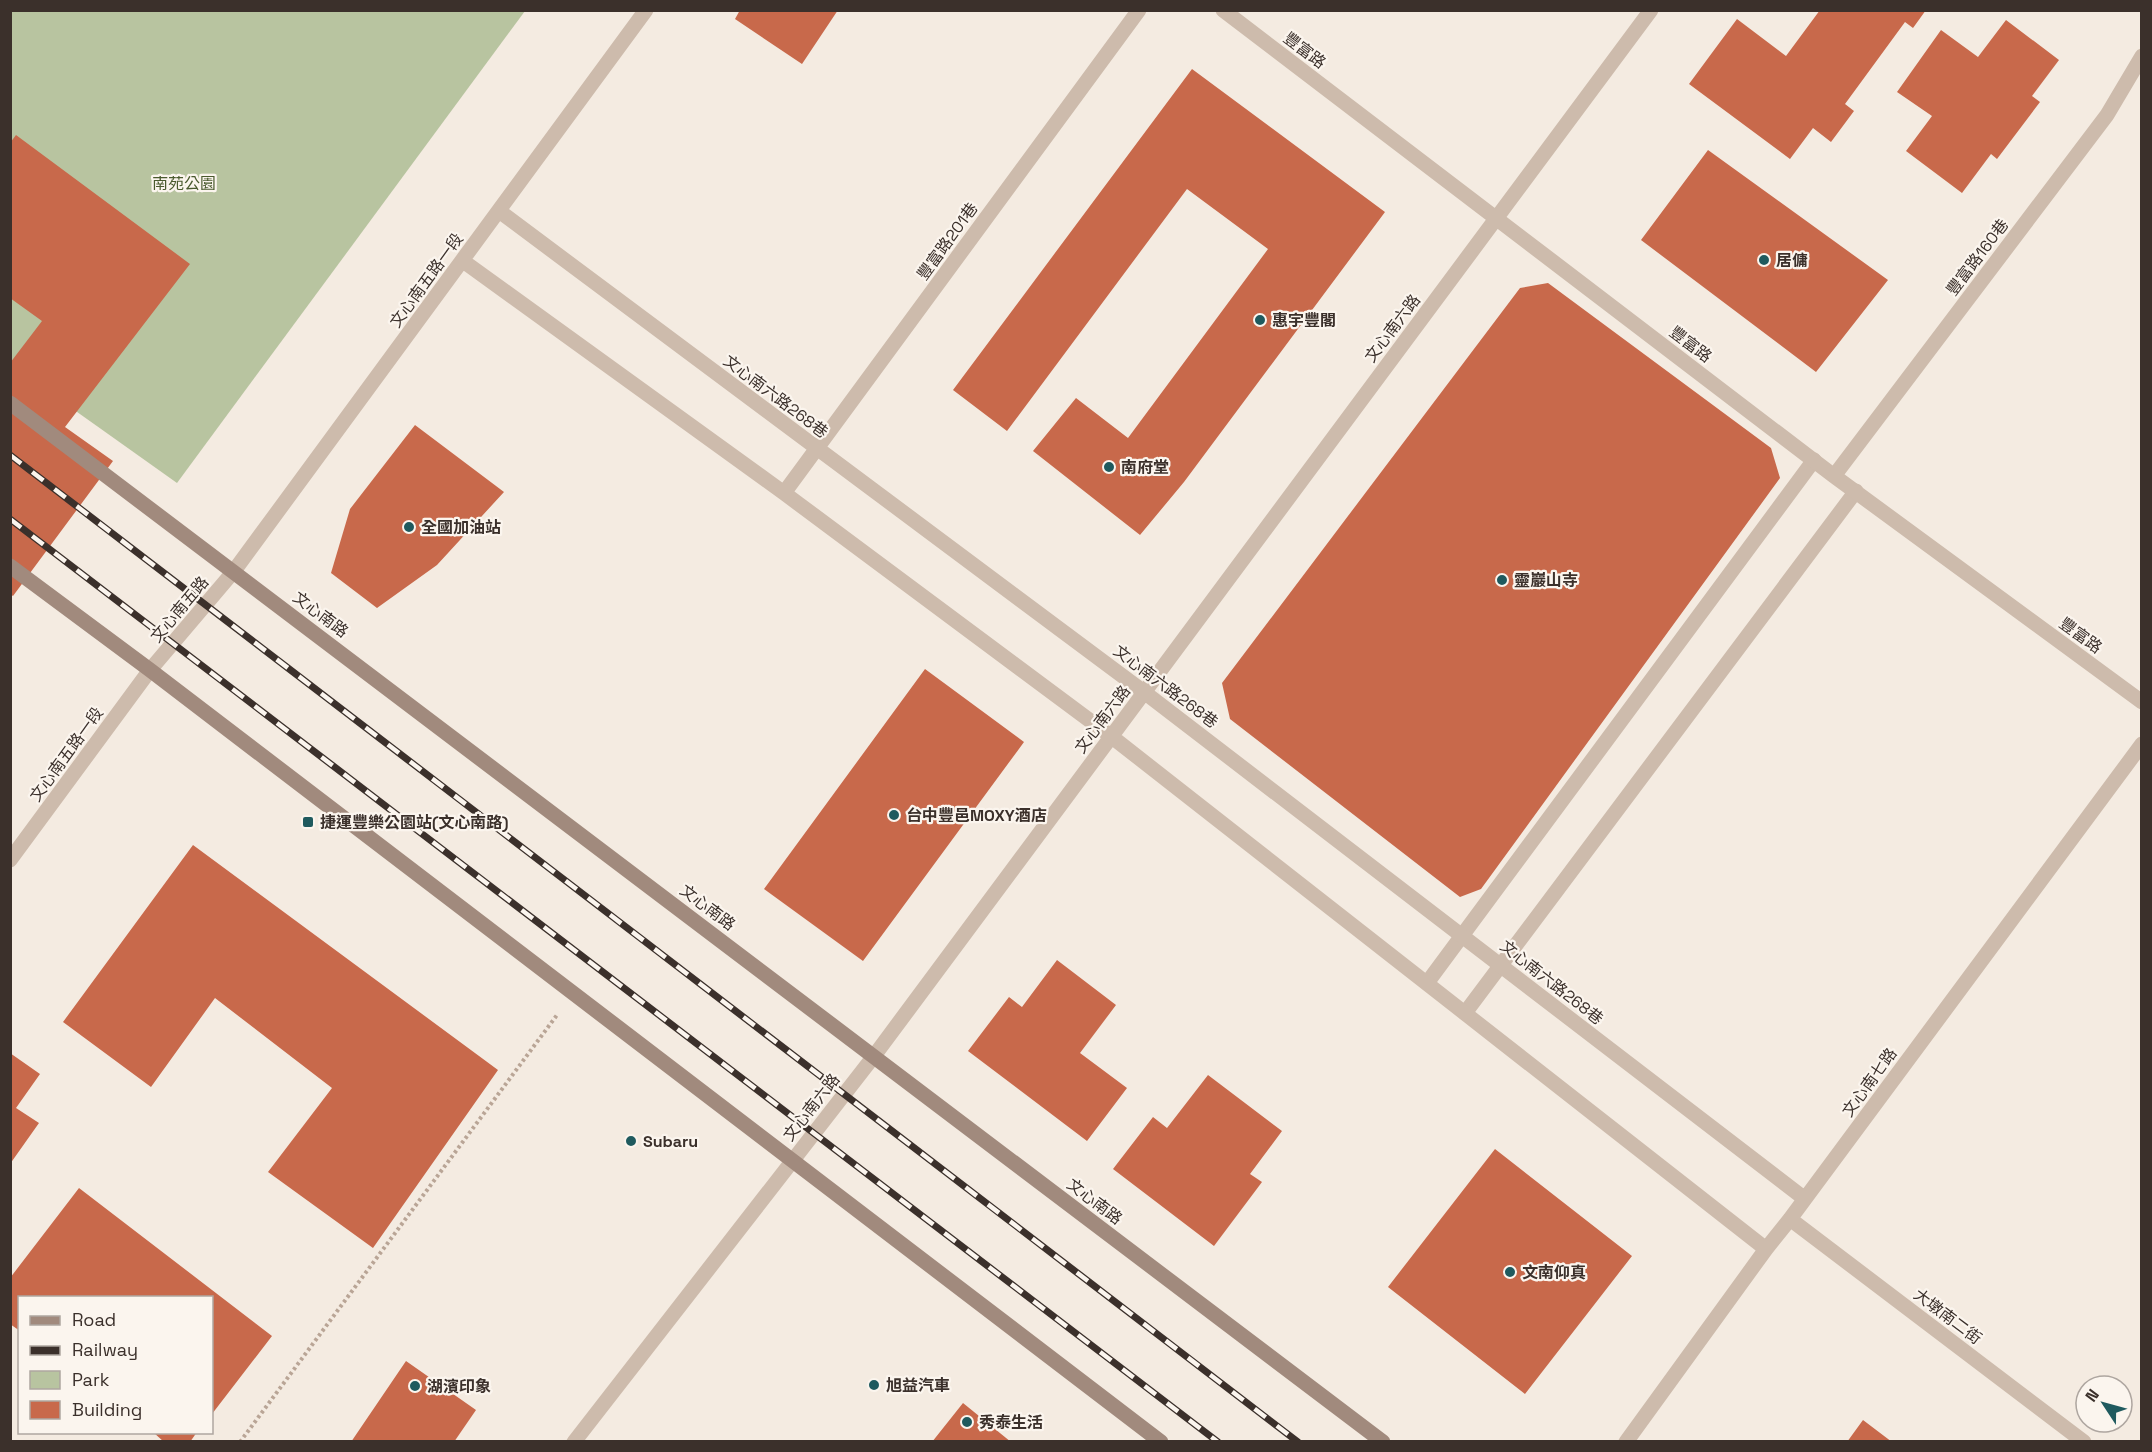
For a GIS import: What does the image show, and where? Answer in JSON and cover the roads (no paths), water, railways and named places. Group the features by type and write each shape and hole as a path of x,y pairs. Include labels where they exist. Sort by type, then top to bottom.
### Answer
{"main road":[{"name":"文心南路","path":"10,403 1383,1442"},
{"path":"10,566 150,670 1161,1442"}],"street":[{"name":"文心南五路一段","path":"234,571 646,10"},
{"name":"豐富路201巷","path":"784,493 1139,10"},
{"name":"豐富路","path":"1223,10 1834,476 2142,702"},
{"name":"文心南六路","path":"574,1442 874,1056 1651,10"},
{"name":"豐富路160巷","path":"1834,476 2106,115 2142,56"},
{"name":"文心南六路268巷","path":"499,211 1144,692 1805,1199"},
{"path":"463,261 784,493 1112,736 1766,1249"},
{"path":"1427,983 1814,460"},
{"path":"1465,1013 1856,492"},
{"name":"文心南五路","path":"150,670 234,571"},
{"name":"文心南五路一段","path":"10,860 150,670"},
{"name":"文心南七路","path":"1626,1442 1766,1249 2142,744"},
{"name":"大墩南二街","path":"1790,1219 2084,1442"}],"railway":[{"path":"10,455 1298,1442"},
{"path":"10,519 1218,1442"}],"place":[{"name":"居傭","path":"1764,260"},
{"name":"惠宇豐閣","path":"1260,320"},
{"name":"南府堂","path":"1109,467"},
{"name":"全國加油站","path":"409,527"},
{"name":"靈巖山寺","path":"1502,580"},
{"name":"台中豐邑MOXY酒店","path":"894,815"},
{"name":"捷運豐樂公園站(文心南路)","path":"308,822"},
{"name":"Subaru","path":"631,1141"},
{"name":"文南仰真","path":"1510,1272"},
{"name":"旭益汽車","path":"874,1385"},
{"name":"湖濱印象","path":"415,1386"},
{"name":"秀泰生活","path":"967,1422"}],"park label":[{"name":"南苑公園","path":"184,183"}]}
